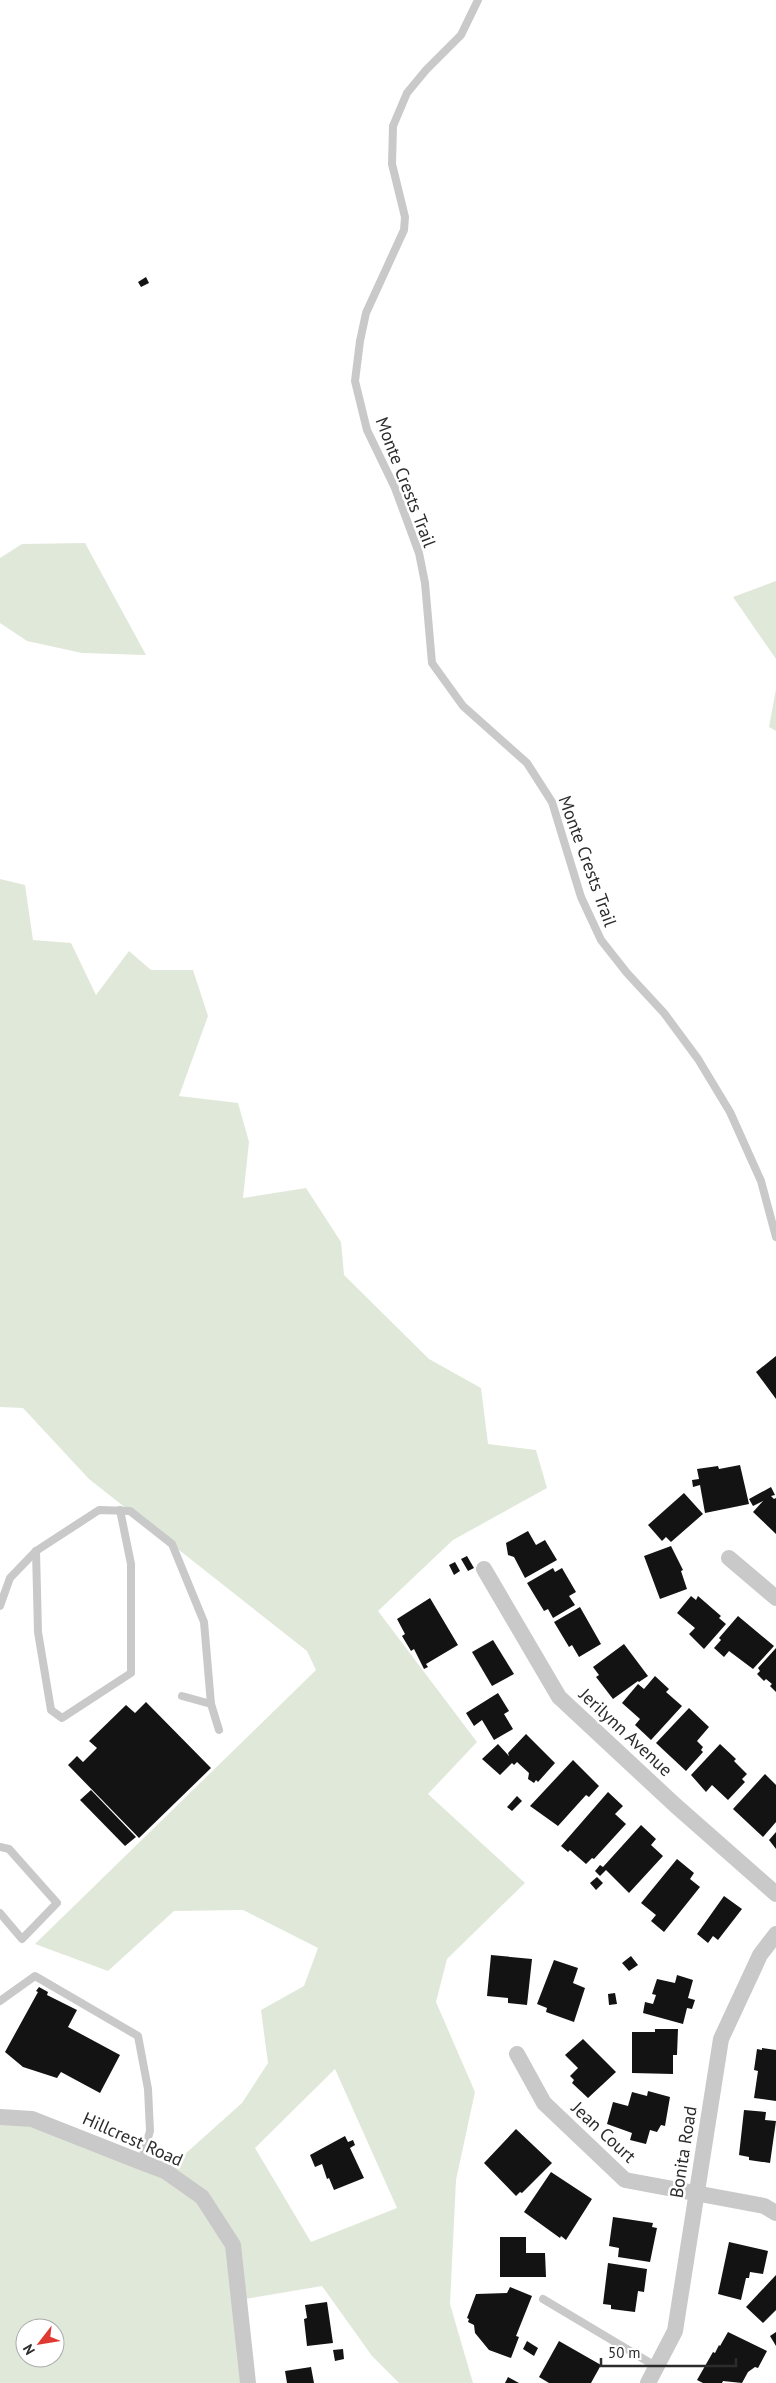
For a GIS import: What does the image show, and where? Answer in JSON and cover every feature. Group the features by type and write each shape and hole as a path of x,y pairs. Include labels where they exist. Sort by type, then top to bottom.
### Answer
{"street":[{"path":"729,1558 776,1598"},
{"name":"Jerilynn Avenue","path":"484,1570 559,1697 675,1805 776,1894"},
{"name":"Bonita Road","path":"648,2383 675,2330 721,2039 760,1955 776,1934"},
{"name":"Jean Court","path":"517,2054 544,2103 625,2180 696,2195 764,2206 776,2214"},
{"name":"Hillcrest Road","path":"0,2117 32,2119 165,2171 202,2197 233,2245 248,2383"}],"lane":[{"name":"Monte Crests Trail","path":"478,0 462,35 426,70 407,93 393,126 392,164 405,217 400,238 366,313 355,381 367,430 398,496 419,553 425,584 432,663 463,706 527,763 552,802 581,897 601,940 627,973 664,1013 698,1058 730,1112 761,1181 776,1237"},
{"path":"0,1606 10,1578 36,1551 99,1510 130,1511 172,1544 204,1622 211,1704 219,1730"},
{"path":"36,1551 38,1632 51,1710 62,1718 131,1673 131,1564 120,1510"},
{"path":"182,1696 211,1704"},
{"path":"0,1847 9,1849 57,1903 22,1939 0,1913"},
{"path":"0,2001 35,1976 138,2036 148,2089 150,2131 141,2162"},
{"path":"543,2299 656,2367"}],"green space":[{"path":"85,543 146,655 82,653 27,641 0,623 0,558 22,544"},
{"path":"776,581 776,659 733,597"},
{"path":"776,689 776,731 769,727"},
{"path":"0,879 25,885 33,940 71,943 96,995 129,951 151,970 193,970 208,1016 179,1096 238,1103 249,1142 243,1198 306,1188 341,1242 344,1275 429,1359 481,1388 488,1444 536,1450 547,1488 453,1540 378,1611 477,1742 428,1794 525,1883 447,1959 436,2002 475,2092 456,2180 450,2304 473,2383 399,2383 372,2356 322,2286 239,2300 248,2383 0,2383 0,2117 166,2171 242,2103 268,2063 261,2010 304,1986 318,1948 243,1910 174,1911 108,1971 35,1944 316,1670 307,1651 89,1479 23,1408 0,1407","holes":["335,2069 397,2208 311,2242 255,2148"]}],"building":[{"path":"146,277 149,283 141,287 138,282"},
{"path":"776,1356 776,1399 756,1372"},
{"path":"740,1465 749,1504 705,1513 700,1485 693,1487 692,1480 699,1479 697,1469 718,1466 719,1469"},
{"path":"771,1487 775,1495 771,1496 774,1499 776,1498 776,1534 753,1512 763,1501 753,1506 749,1499"},
{"path":"684,1493 703,1514 671,1542 666,1537 662,1541 648,1525"},
{"path":"528,1531 536,1545 545,1540 557,1560 525,1578 514,1557 508,1555 506,1543"},
{"path":"671,1546 683,1570 681,1571 687,1589 660,1599 644,1556"},
{"path":"467,1556 474,1568 468,1571 461,1559"},
{"path":"455,1562 460,1571 454,1575 449,1565"},
{"path":"553,1568 555,1572 562,1568 576,1592 569,1596 575,1605 553,1618 548,1609 544,1611 527,1583"},
{"path":"691,1596 696,1600 698,1596 721,1616 719,1618 726,1624 704,1649 689,1634 695,1628 677,1613"},
{"path":"430,1598 458,1645 426,1664 428,1667 424,1669 414,1649 411,1651 402,1636 405,1634 397,1619"},
{"path":"580,1607 601,1644 579,1657 572,1645 569,1647 554,1622"},
{"path":"738,1616 774,1646 753,1669 729,1651 724,1657 714,1648 721,1640 719,1638"},
{"path":"493,1640 514,1674 492,1686 472,1652"},
{"path":"624,1644 648,1676 613,1699 596,1677 599,1675 593,1667"},
{"path":"776,1648 776,1692 770,1686 772,1684 766,1679 764,1681 757,1674 760,1671 758,1668"},
{"path":"655,1676 669,1689 666,1692 682,1706 651,1740 635,1725 640,1719 622,1703 638,1684 644,1689"},
{"path":"498,1693 509,1711 504,1714 513,1729 494,1740 482,1720 474,1726 466,1713"},
{"path":"146,1702 211,1768 139,1838 68,1765 77,1756 83,1762 97,1748 89,1741 126,1705 135,1713"},
{"path":"689,1708 709,1727 697,1741 703,1747 701,1750 703,1752 686,1771 656,1743"},
{"path":"526,1734 555,1763 538,1782 536,1780 534,1783 528,1779 529,1773 517,1762 514,1765 512,1763 500,1775 482,1759 498,1744 509,1756 508,1753"},
{"path":"720,1744 736,1759 734,1761 747,1774 742,1779 745,1782 728,1800 712,1785 706,1792 691,1775"},
{"path":"573,1760 599,1786 589,1797 586,1795 558,1826 530,1806"},
{"path":"765,1774 776,1785 776,1822 763,1837 733,1809"},
{"path":"91,1790 136,1837 125,1846 80,1800"},
{"path":"608,1792 623,1806 615,1814 626,1824 594,1859 592,1858 586,1864 570,1850 568,1852 561,1846"},
{"path":"517,1796 522,1801 512,1811 507,1807"},
{"path":"641,1825 656,1839 651,1845 663,1856 629,1893 606,1870 600,1876 595,1871 600,1865 603,1867"},
{"path":"776,1832 776,1849 769,1840"},
{"path":"677,1859 694,1873 690,1879 700,1887 664,1932 651,1921 656,1915 641,1903"},
{"path":"597,1877 603,1883 596,1890 590,1883"},
{"path":"724,1896 742,1909 718,1940 713,1936 708,1943 697,1934"},
{"path":"491,1955 532,1959 527,2005 508,2003 508,1998 487,1996"},
{"path":"631,1956 638,1965 629,1971 622,1963"},
{"path":"554,1960 578,1968 573,1983 585,1988 574,2022 546,2012 547,2008 537,2004"},
{"path":"677,1975 693,1980 688,1998 695,2000 692,2009 687,2008 683,2024 643,2013 645,2002 653,2004 656,1995 652,1994 657,1979 675,1983"},
{"path":"39,1987 48,1992 47,1995 77,2010 68,2027 120,2055 100,2093 61,2072 57,2078 23,2067 5,2052"},
{"path":"615,1993 617,2004 609,2005 608,1994"},
{"path":"655,2029 678,2029 677,2055 673,2055 673,2074 632,2073 632,2032 655,2032"},
{"path":"583,2039 616,2072 588,2098 572,2083 574,2080 570,2076 578,2068 565,2055"},
{"path":"762,2048 776,2050 776,2101 754,2098 758,2071 754,2070 757,2049 762,2050"},
{"path":"648,2091 670,2097 665,2126 661,2125 657,2132 650,2130 646,2144 630,2140 632,2133 607,2124 613,2102 628,2106 632,2092 647,2096"},
{"path":"744,2110 766,2112 765,2120 776,2121 770,2163 749,2160 749,2157 739,2155"},
{"path":"516,2129 552,2163 522,2193 520,2192 516,2196 484,2163"},
{"path":"345,2136 348,2142 353,2140 355,2145 350,2148 364,2178 334,2190 329,2178 327,2179 322,2164 315,2167 310,2155"},
{"path":"551,2172 592,2199 566,2240 561,2236 560,2238 524,2212"},
{"path":"613,2217 653,2223 652,2227 657,2228 650,2262 618,2257 619,2248 609,2246"},
{"path":"500,2237 526,2237 526,2253 545,2253 546,2277 500,2277"},
{"path":"729,2242 768,2251 763,2274 750,2272 749,2278 746,2278 741,2300 718,2294"},
{"path":"608,2263 647,2269 644,2292 638,2291 635,2312 611,2309 611,2305 603,2304"},
{"path":"776,2275 776,2310 763,2323 746,2307"},
{"path":"510,2287 532,2296 516,2336 519,2337 511,2358 489,2350 475,2333 474,2325 468,2322 469,2319 467,2318 476,2294 507,2293"},
{"path":"327,2302 333,2343 307,2346 304,2319 307,2318 305,2305"},
{"path":"728,2332 767,2351 758,2368 755,2367 748,2372 742,2383 723,2381 722,2383 703,2383 697,2380 713,2352 715,2353"},
{"path":"776,2332 776,2346 770,2336"},
{"path":"527,2341 538,2348 534,2356 523,2349"},
{"path":"559,2341 601,2365 591,2383 549,2383 539,2377"},
{"path":"343,2349 344,2359 335,2361 333,2350"},
{"path":"311,2367 314,2383 287,2383 285,2371"},
{"path":"508,2377 519,2383 505,2383"}]}
